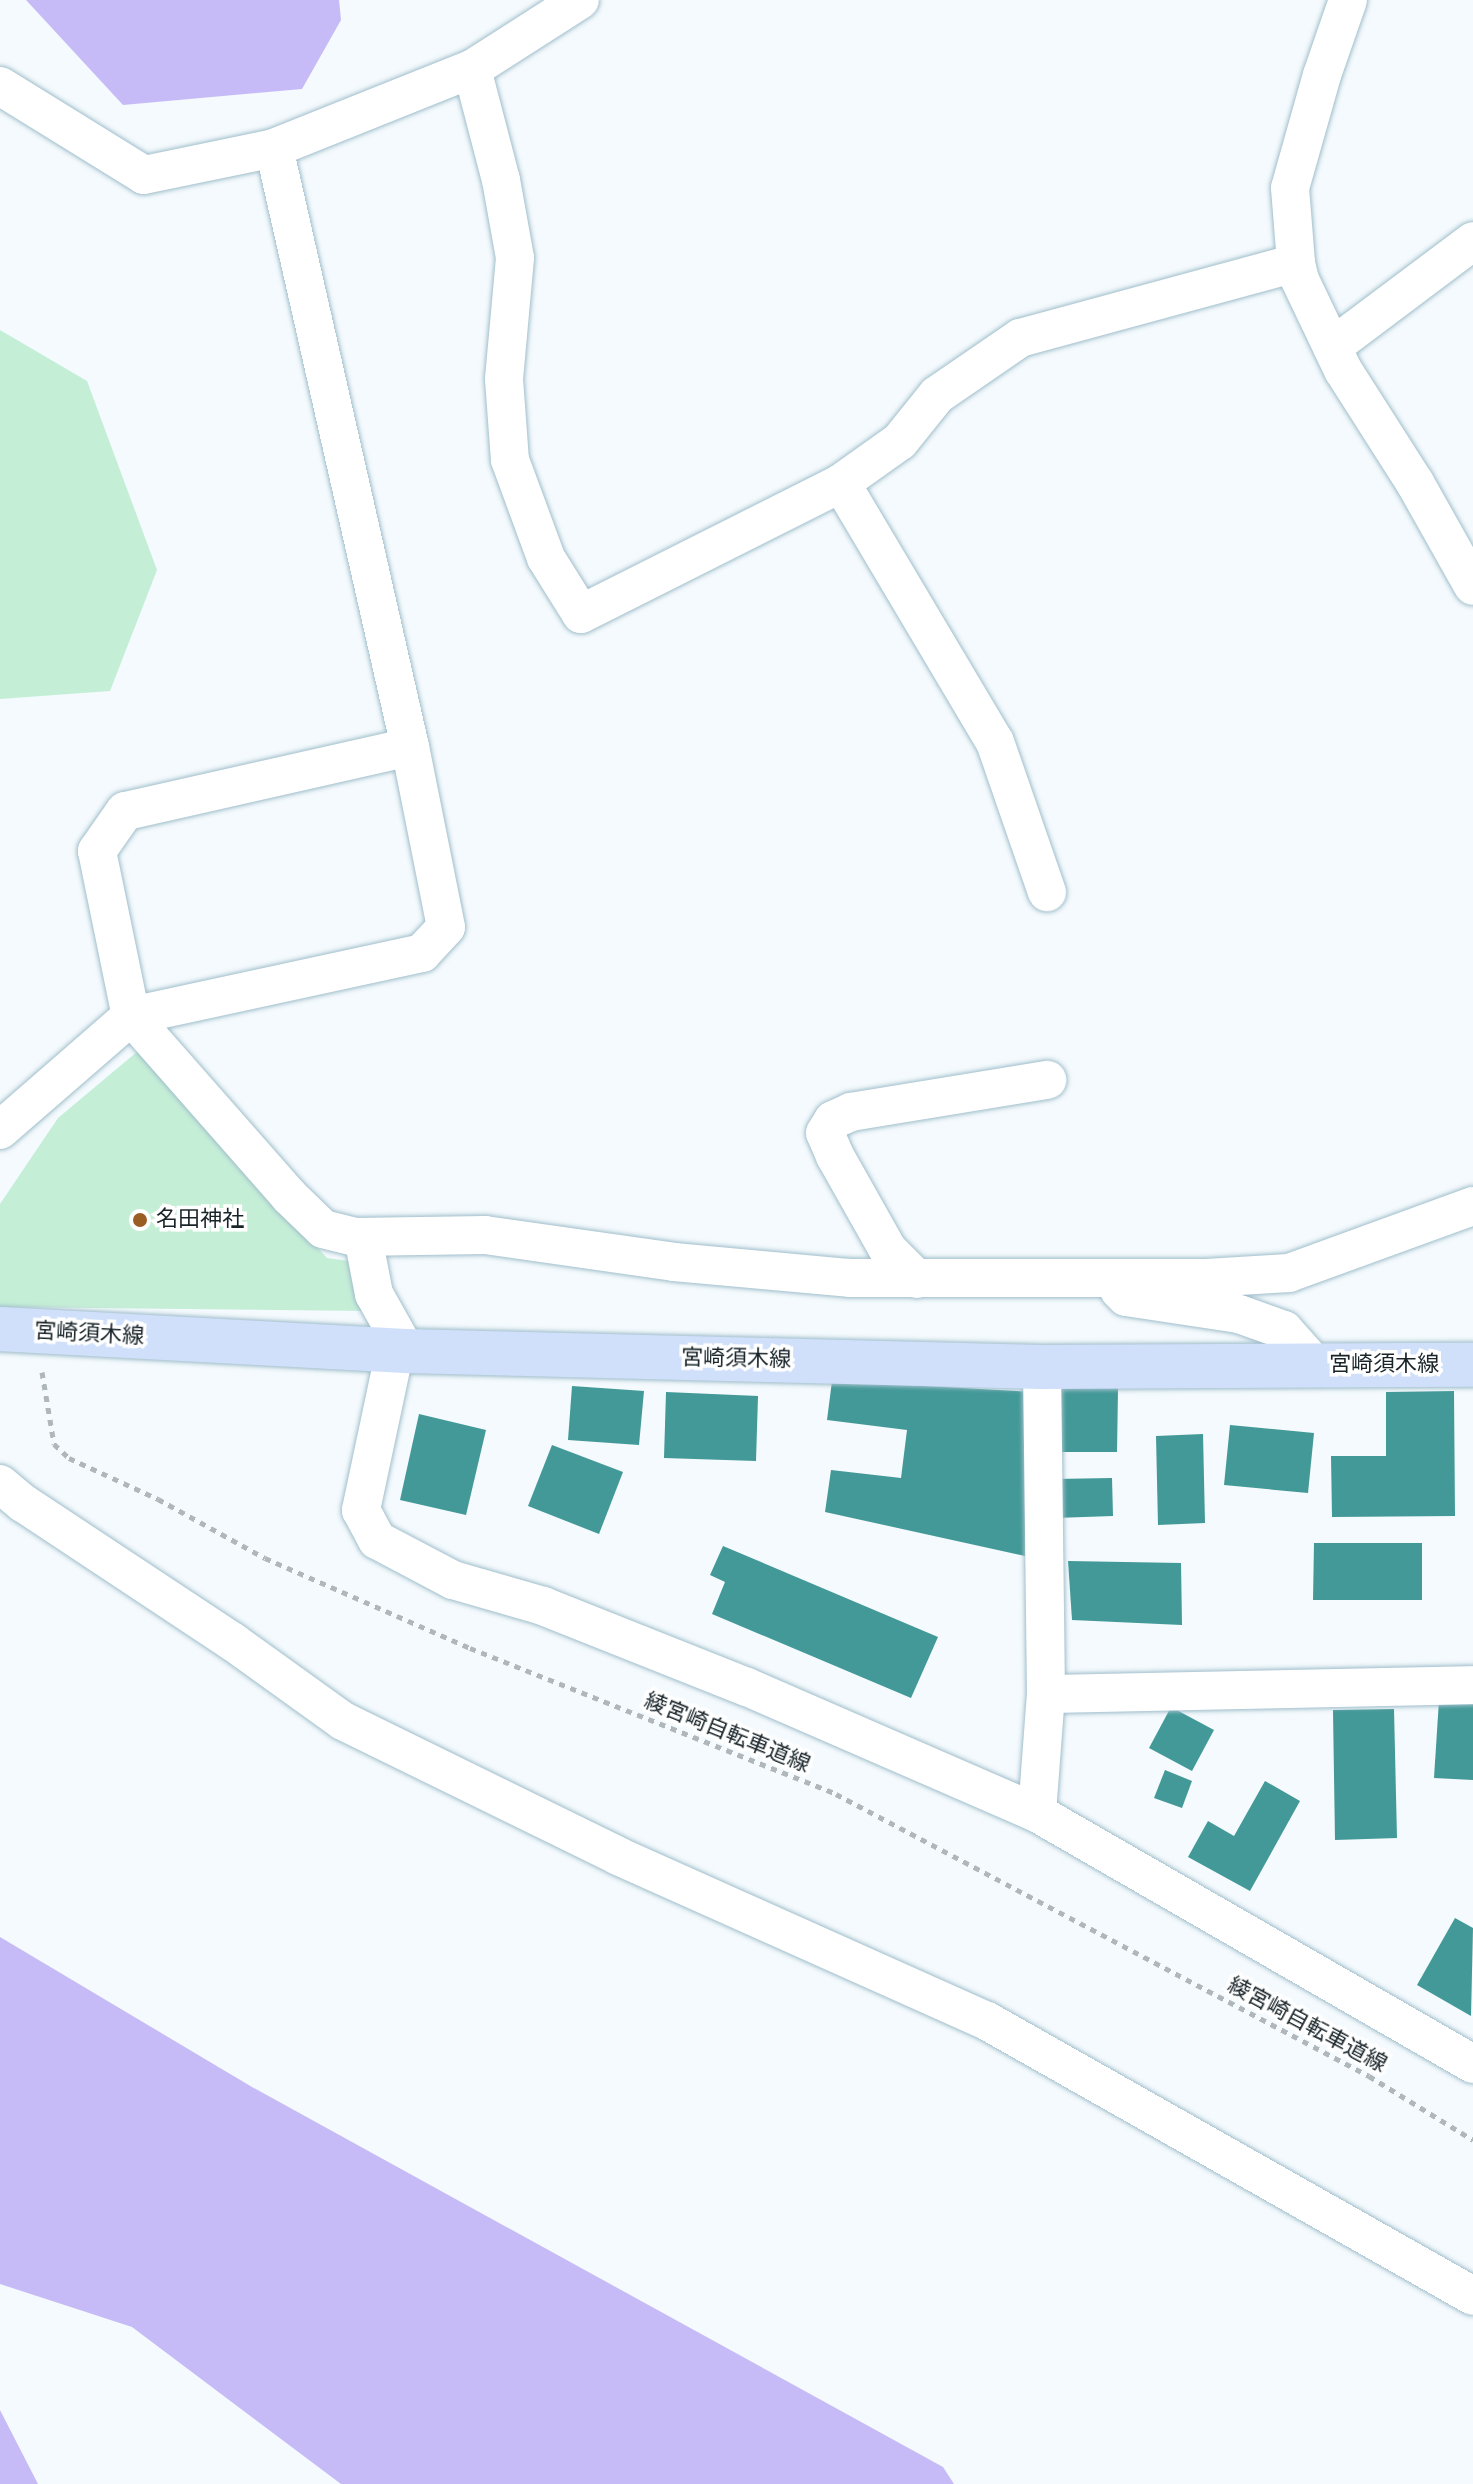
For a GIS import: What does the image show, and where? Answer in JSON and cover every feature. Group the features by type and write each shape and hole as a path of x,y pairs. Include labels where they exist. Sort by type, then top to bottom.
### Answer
{"main road":[{"name":"宮崎須木線","path":"18,1330 400,1350 1042,1367 1473,1365"}],"street":[{"path":"0,86 144,175 274,148 472,69 580,0"},
{"path":"1348,0 1322,75 1290,188 1296,263 1332,347 1473,586"},
{"path":"472,69 501,180 515,258 504,379 510,460 546,558 581,614 841,483 900,441 937,395 1020,338 1296,263"},
{"path":"0,1130 131,1016 422,953 446,927 410,747 274,148"},
{"path":"1332,347 1473,241"},
{"path":"841,483 995,742 1047,892"},
{"path":"410,747 125,811 97,851 131,1016 289,1196 323,1229 363,1237 485,1235 674,1262 850,1278 1109,1279 1289,1273 1473,1206"},
{"path":"917,1279 888,1250 835,1156 825,1133 833,1120 851,1112 1047,1080"},
{"path":"363,1237 374,1294 400,1350 361,1510 377,1540 453,1580 543,1606 747,1687 1037,1813 1473,2064"},
{"path":"1109,1279 1126,1297 1239,1314 1284,1330 1316,1366"},
{"path":"1037,1813 1046,1694 1042,1367"},
{"path":"0,1484 23,1503 233,1642 343,1721 618,1856 987,2021 1473,2296"},
{"path":"1046,1694 1473,1685"}],"path":[{"name":"綾宮崎自転車道線","path":"18,1330 54,1444 69,1458 158,1499 265,1558 456,1642 836,1794 1369,2076 1473,2140"}],"green space":[{"path":"0,330 87,381 157,570 110,691 0,699"},
{"path":"138,1051 327,1258 356,1262 367,1311 0,1307 0,1204 58,1118"}],"shaded area":[{"path":"26,0 339,0 341,20 302,89 123,105"},
{"path":"0,1937 252,2087 943,2467 954,2484 341,2484 132,2327 0,2284"},
{"path":"0,2410 38,2484 0,2484"}],"building":[{"path":"832,1381 1036,1392 1025,1556 825,1512 831,1470 901,1478 907,1430 827,1420"},
{"path":"572,1386 644,1391 639,1445 568,1440"},
{"path":"1058,1387 1118,1388 1117,1452 1057,1452"},
{"path":"1454,1391 1455,1516 1332,1517 1331,1456 1386,1456 1386,1392"},
{"path":"666,1392 758,1396 756,1461 664,1458"},
{"path":"419,1414 486,1430 466,1515 400,1500"},
{"path":"1230,1425 1314,1433 1308,1493 1224,1485"},
{"path":"1203,1434 1205,1523 1158,1525 1156,1436"},
{"path":"552,1445 623,1472 599,1534 528,1506"},
{"path":"1112,1478 1113,1516 1055,1518 1055,1479"},
{"path":"1314,1543 1422,1543 1422,1600 1313,1600"},
{"path":"723,1546 938,1637 911,1698 712,1614 725,1582 710,1575"},
{"path":"1068,1561 1181,1563 1182,1625 1072,1620"},
{"path":"1439,1700 1473,1702 1473,1780 1434,1778"},
{"path":"1171,1707 1214,1730 1192,1771 1149,1748"},
{"path":"1394,1709 1397,1838 1335,1840 1333,1710"},
{"path":"1165,1770 1192,1781 1182,1808 1154,1798"},
{"path":"1265,1781 1300,1801 1250,1891 1188,1857 1208,1821 1234,1836"},
{"path":"1455,1918 1473,1928 1471,2016 1417,1985"}],"place":[{"name":"名田神社","path":"140,1220"}]}
